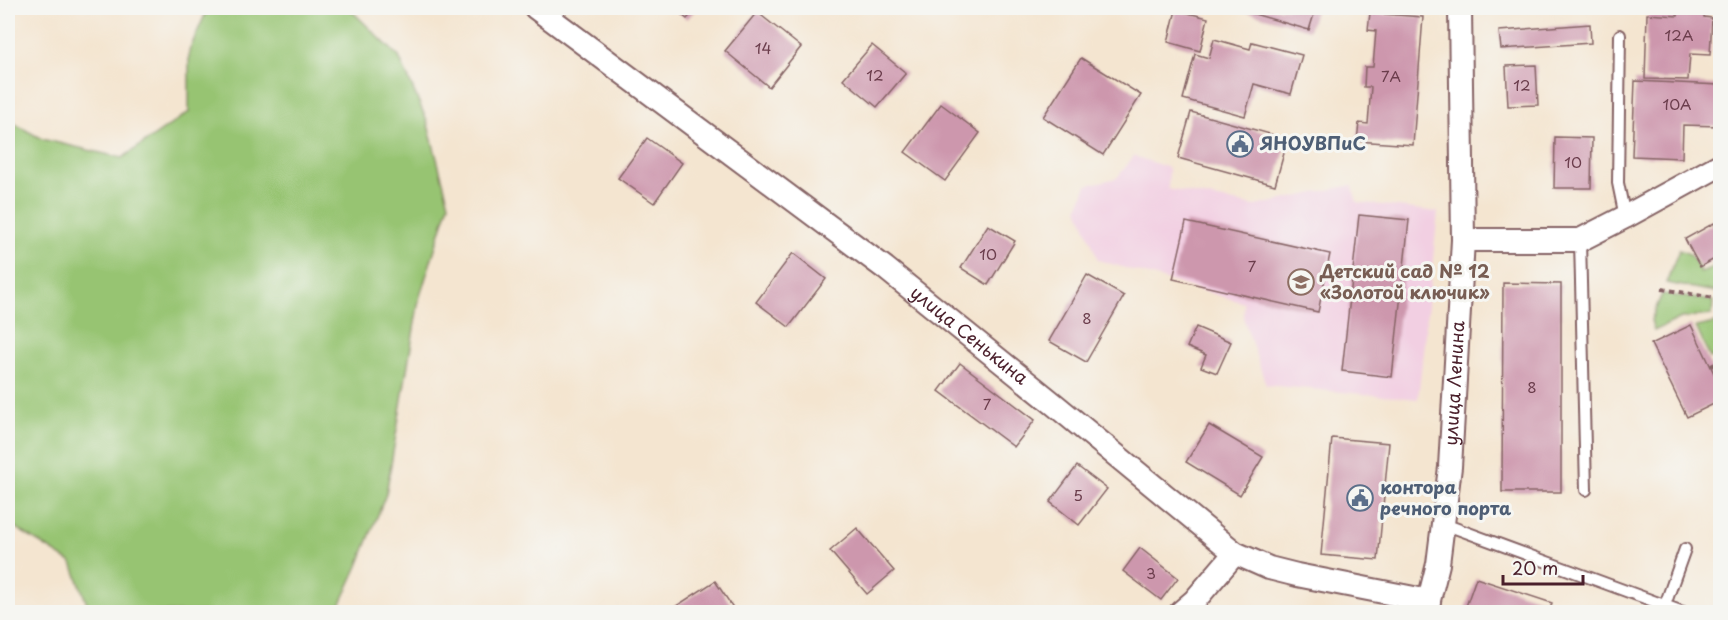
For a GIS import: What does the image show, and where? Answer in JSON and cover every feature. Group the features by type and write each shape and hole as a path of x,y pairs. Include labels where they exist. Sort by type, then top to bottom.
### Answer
{"street":[{"name":"улица Сенькина","path":"536,8 885,268 1235,553 1269,568 1427,607"},
{"name":"улица Ленина","path":"1427,607 1438,564 1450,467 1463,240 1460,8"},
{"path":"1463,240 1580,240 1720,165"},
{"path":"1181,612 1195,600 1235,553"}],"lane":[{"path":"1620,35 1618,183 1625,217"},
{"path":"1580,240 1586,490"},
{"path":"1444,524 1683,612"},
{"path":"1665,605 1685,549"}],"path":[{"path":"1714,263 1720,267"},
{"path":"1662,289 1720,299"},
{"path":"1711,366 1720,362"}],"shaded area":[{"name":"Детский сад № 12 «Золотой ключик»","path":"1134,156 1169,168 1168,189 1255,206 1352,185 1357,202 1438,212 1418,399 1266,385 1243,317 1244,303 1098,260 1078,208 1087,185 1117,178"}],"green space":[{"path":"208,8 346,8 355,14 399,57 427,121 449,204 419,299 386,494 337,612 90,612 72,563 8,523 8,120 42,139 122,158 189,112 189,51"},
{"path":"1679,250 1690,254 1701,272 1713,267 1720,278 1715,292 1666,283"},
{"path":"1662,294 1713,301 1712,315 1681,318 1654,331 1651,320"},
{"path":"1715,323 1720,354 1710,358 1696,327"}],"building":[{"path":"673,8 697,8 687,19"},
{"path":"1234,8 1316,8 1309,30"},
{"path":"1679,8 1704,8 1704,17 1712,18 1710,55 1690,54 1688,80 1645,79 1647,14 1678,16"},
{"path":"1176,10 1208,18 1200,51 1168,42"},
{"path":"757,12 801,47 769,87 725,51"},
{"path":"1370,13 1423,17 1413,145 1357,141 1359,123 1368,124 1371,87 1364,87 1365,67 1373,67 1376,31 1368,30"},
{"path":"1590,24 1591,43 1501,49 1499,31"},
{"path":"1214,39 1250,49 1252,42 1302,55 1291,94 1254,84 1245,116 1183,99 1195,54 1209,58"},
{"path":"872,45 906,73 877,107 843,79"},
{"path":"1081,58 1141,95 1103,155 1043,117"},
{"path":"1536,65 1538,105 1508,106 1506,66"},
{"path":"1635,81 1720,85 1720,126 1683,125 1682,158 1632,156"},
{"path":"941,104 980,133 945,181 905,152"},
{"path":"1191,112 1288,139 1275,185 1178,158"},
{"path":"1555,137 1592,138 1591,188 1554,188"},
{"path":"647,138 682,163 654,203 618,178"},
{"path":"1359,215 1409,220 1392,377 1342,371"},
{"path":"1186,222 1330,254 1318,312 1173,279"},
{"path":"1714,223 1720,237 1720,256 1700,267 1685,239"},
{"path":"988,225 1015,241 988,285 961,268"},
{"path":"793,253 826,279 789,327 756,302"},
{"path":"1087,275 1124,296 1086,362 1049,341"},
{"path":"1503,283 1561,284 1561,492 1502,492"},
{"path":"1691,325 1720,386 1720,401 1687,417 1651,344"},
{"path":"1196,327 1231,342 1217,373 1201,367 1206,355 1187,347"},
{"path":"960,363 1035,420 1014,447 939,391"},
{"path":"1209,425 1263,457 1240,495 1186,462"},
{"path":"1332,438 1389,443 1378,560 1321,555"},
{"path":"1077,466 1107,489 1079,525 1050,502"},
{"path":"857,528 894,571 867,594 830,551"},
{"path":"1140,548 1178,578 1161,600 1123,571"},
{"path":"1476,578 1552,603 1549,612 1464,612"},
{"path":"715,581 736,612 667,612"}],"place":[{"name":"ЯНОУВПиС","path":"1240,144"},
{"name":"Детский сад № 12 «Золотой ключик»","path":"1301,282"},
{"name":"контора речного порта","path":"1360,498"}]}
